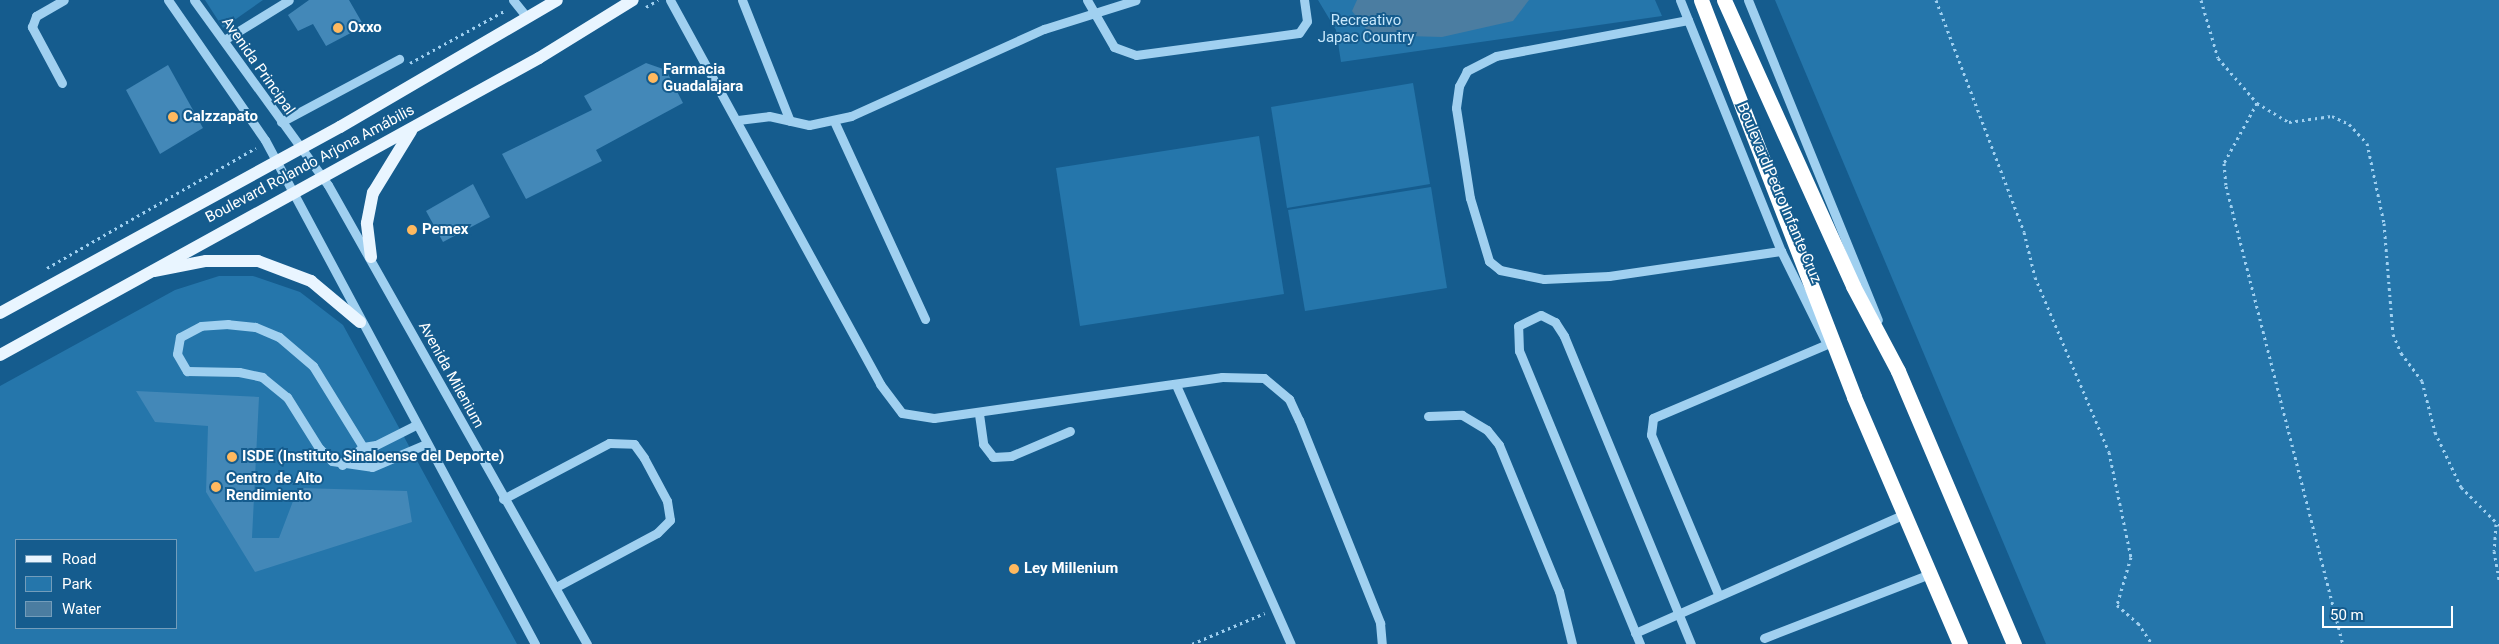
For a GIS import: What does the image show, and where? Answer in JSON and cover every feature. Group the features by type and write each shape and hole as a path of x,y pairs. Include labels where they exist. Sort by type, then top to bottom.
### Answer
{"highway":[{"name":"Boulevard Pedro Infante Cruz","path":"1701,0 1854,396 1960,644"},
{"name":"Boulevard Pedro Infante Cruz","path":"1724,0 1852,286 1898,371 2014,644"}],"main road":[{"name":"Boulevard Rolando Arjona Amábilis","path":"0,313 277,161 557,0"},
{"name":"Boulevard Rolando Arjona Amábilis","path":"0,355 292,191 416,126 633,0"},
{"path":"371,257 368,223 373,193 416,126"},
{"path":"142,274 206,261 258,261 312,281 360,322"}],"street":[{"path":"62,83 32,27 36,16 64,0"},
{"path":"168,0 277,161 360,322 536,644"},
{"name":"Avenida Principal","path":"194,0 300,148"},
{"path":"224,40 289,0"},
{"path":"513,0 527,17"},
{"path":"670,0 738,120 892,402 916,418 979,414 1241,376 1264,378 1289,399 1380,624 1382,644"},
{"path":"742,0 790,121"},
{"path":"1087,0 1114,47 1136,55 1299,33 1307,21 1304,0"},
{"path":"738,120 752,115 809,126 834,121 886,102 1044,29 1122,2 1136,0"},
{"name":"Boulevard Pedro Infante Cruz","path":"1680,0 1782,251 1854,396"},
{"name":"Boulevard Pedro Infante Cruz","path":"1748,0 1898,371"},
{"path":"1688,20 1496,56 1467,71 1458,86 1456,108 1470,198 1489,261 1500,270 1544,279 1609,276 1782,251"},
{"path":"281,122 399,59"},
{"path":"834,121 925,319"},
{"name":"Avenida Milenium","path":"300,148 322,176 371,257 503,499 587,644"},
{"path":"1640,644 1519,351 1515,330 1521,322 1541,315 1549,318 1564,336 1691,644"},
{"path":"363,447 313,366 279,337 255,327 228,324 201,326 180,337 177,354 187,371 238,372 262,377 287,397 324,455 342,465 372,467 426,444"},
{"path":"1718,594 1651,435 1653,418 1827,344"},
{"path":"1176,385 1291,644"},
{"path":"979,414 983,444 993,457 1012,456 1070,432"},
{"path":"1428,416 1462,415 1486,430 1499,445 1559,591 1572,644"},
{"path":"342,465 363,447 376,445 416,425"},
{"path":"503,499 608,443 634,444 644,458 667,501 670,520 657,533 556,588"},
{"path":"1635,632 1718,594 1905,514"},
{"path":"1764,638 1930,574"}],"path":[{"path":"1936,0 2024,232 2035,277 2109,452 2131,557 2117,605 2138,623 2152,644"},
{"path":"2201,0 2218,58 2257,104 2289,122 2332,116 2349,124 2367,143 2384,223 2393,334 2400,353 2422,381 2435,432 2461,487 2497,524 2494,551 2499,580"},
{"path":"2257,104 2224,163 2226,186 2343,644"},
{"path":"1192,644 1274,609"}],"green space":[{"path":"205,0 263,0 223,28"},
{"name":"Recreativo Japac Country","path":"1318,0 1655,0 1662,16 1341,62 1336,30"},
{"path":"1775,0 2499,0 2499,644 2046,644"},
{"path":"1413,83 1430,184 1287,208 1271,107"},
{"path":"1259,136 1284,294 1080,326 1056,168"},
{"path":"1431,187 1447,288 1305,311 1288,210"},
{"name":"Centro de Alto Rendimiento","path":"219,276 253,276 300,292 343,325 517,644 0,644 0,386 175,290"}],"water":[{"path":"1357,0 1529,0 1513,21 1442,37 1371,35 1352,11"}],"building":[{"path":"309,0 349,0 364,26 326,46 313,24 298,31 288,15"},
{"path":"646,63 666,70 683,103 596,150 602,161 526,199 502,154 592,110 584,96"},
{"path":"168,65 203,128 160,154 126,90"},
{"path":"473,184 490,217 443,242 426,211"},
{"name":"ISDE (Instituto Sinaloense del Deporte)","path":"136,391 259,397 252,538 279,538 298,488 407,491 412,522 255,572 206,492 208,426 155,422"}],"place":[{"name":"Oxxo","path":"338,28"},
{"name":"Farmacia Guadalajara","path":"653,78"},
{"name":"Calzzapato","path":"173,117"},
{"name":"Pemex","path":"412,230"},
{"name":"ISDE (Instituto Sinaloense del Deporte)","path":"232,457"},
{"name":"Centro de Alto Rendimiento","path":"216,487"},
{"name":"Ley Millenium","path":"1014,569"}]}
